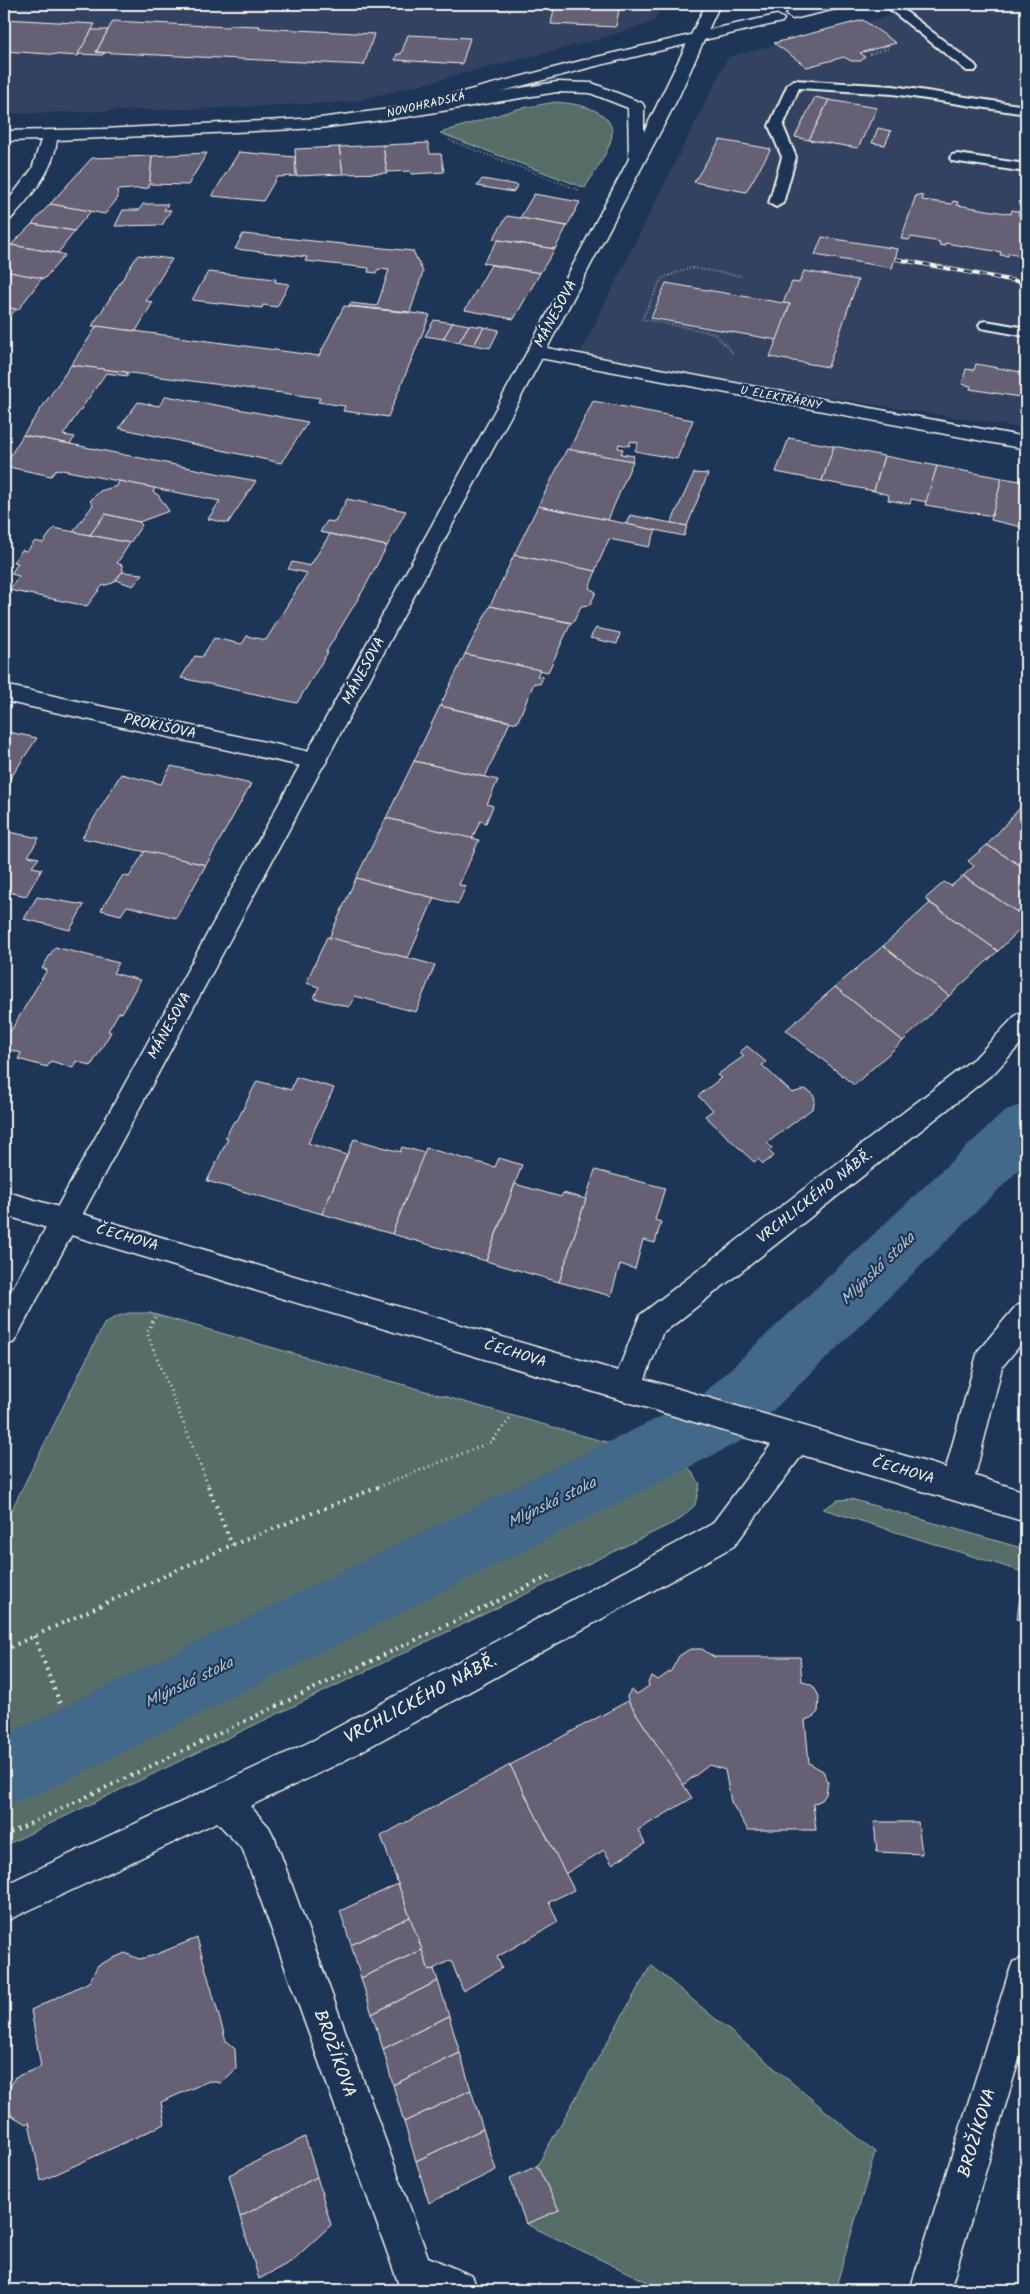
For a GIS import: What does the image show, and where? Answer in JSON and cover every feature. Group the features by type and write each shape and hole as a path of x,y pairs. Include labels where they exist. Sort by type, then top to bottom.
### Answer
{"street":[{"name":"MÁNESOVA","path":"4,1332 536,352 636,162 699,37 713,4"},
{"name":"NOVOHRADSKÁ","path":"4,136 320,123 406,112 589,63 839,4"},
{"path":"406,112 557,87 592,88 636,106 636,162"},
{"path":"4,216 26,192 44,165 49,153 50,135"},
{"name":"U ELEKTRÁRNY","path":"536,352 1026,443"},
{"name":"PROKIŠOVA","path":"4,693 315,761"},
{"name":"VRCHLICKÉHO NÁBŘ.","path":"631,1389 650,1324 986,1064 1026,1021"},
{"name":"ČECHOVA","path":"4,1203 1026,1507"},
{"path":"957,1486 989,1361 1026,1316"},
{"name":"VRCHLICKÉHO NÁBŘ.","path":"4,1904 334,1747 723,1535 781,1435"},
{"name":"BROŽÍKOVA","path":"222,1801 257,1839 413,2271 458,2290"},
{"name":"BROŽÍKOVA","path":"930,2290 1023,1997"}],"lane":[{"path":"889,4 971,68"},
{"path":"776,203 789,158 776,126 794,84 893,90 1026,110"},
{"path":"958,158 1026,168"},
{"path":"986,325 1026,332"}],"path":[{"path":"867,59 867,54 893,47"},
{"path":"444,138 580,190"},
{"path":"736,357 714,333 642,319 662,278 691,268 742,276"},
{"path":"155,1317 148,1333 232,1545"},
{"path":"4,1650 232,1545 491,1442 510,1419"},
{"path":"4,1836 562,1570"},
{"path":"34,1636 61,1706"}],"shaded area":[{"path":"4,4 663,4 654,22 593,41 352,102 222,108 4,114"},
{"path":"935,4 1026,4 1026,429 578,357 728,57"}],"green space":[{"path":"555,102 590,108 599,112 610,125 612,133 609,146 585,188 440,133 517,109"},
{"path":"129,1313 150,1313 687,1465 700,1484 695,1505 679,1520 4,1846 4,1525 104,1324 115,1317"},
{"path":"851,1499 1018,1547 1026,1553 1026,1573 823,1509 838,1500"},
{"path":"651,1965 875,2152 835,2290 664,2290 526,2224 559,2210 537,2166"}],"building":[{"path":"555,4 620,4 616,27 551,24"},
{"path":"4,19 95,24 78,56 4,51"},
{"path":"863,20 896,43 860,53 865,57 861,61 851,61 844,57 807,67 774,43"},
{"path":"113,21 228,27 230,25 260,26 259,28 374,34 364,65 96,52"},
{"path":"92,30 108,30 96,52 105,53 102,55 78,54"},
{"path":"408,35 470,38 462,64 395,60 397,54 401,54"},
{"path":"815,97 829,100 809,140 795,137"},
{"path":"829,100 877,108 858,148 809,140"},
{"path":"878,128 891,131 885,145 872,143"},
{"path":"720,140 771,149 746,192 694,182"},
{"path":"428,143 430,154 441,154 444,172 411,174 410,171 387,172 383,145"},
{"path":"383,145 387,173 343,174 339,147"},
{"path":"339,147 343,174 296,176 295,149"},
{"path":"239,152 295,157 296,176 277,177 263,201 212,196"},
{"path":"207,153 188,185 149,184 152,156"},
{"path":"152,156 149,188 117,190 118,198 105,214 50,204 92,158"},
{"path":"482,179 518,185 513,192 477,186"},
{"path":"534,194 580,202 567,226 520,218"},
{"path":"916,195 923,196 922,200 952,204 953,201 958,202 957,205 1011,214 1012,210 1020,212 1018,215 1026,216 1026,256 1009,253 1008,256 1000,255 1001,252 945,243 945,246 939,245 940,242 911,237 909,240 901,239"},
{"path":"50,204 91,211 74,231 32,224"},
{"path":"143,204 168,204 164,210 171,210 162,225 115,226 123,210 139,210"},
{"path":"507,216 567,226 555,249 493,239"},
{"path":"32,224 75,231 58,253 11,245"},
{"path":"243,234 413,251 423,272 410,312 349,306 350,303 377,306 389,270 378,269 376,273 368,272 369,268 305,261 307,257 235,249"},
{"path":"822,237 898,249 892,268 815,255"},
{"path":"498,240 555,249 540,273 483,263"},
{"path":"11,245 65,255 44,279 4,271 4,254"},
{"path":"138,255 172,259 146,301 153,302 136,331 92,326"},
{"path":"491,265 540,273 514,319 465,310"},
{"path":"4,271 42,278 18,310 4,307"},
{"path":"804,271 858,280 828,367 770,357 790,304 783,303 792,282 799,283"},
{"path":"208,272 276,279 275,282 289,284 277,307 263,305 262,308 192,300"},
{"path":"666,283 790,304 777,340 651,318"},
{"path":"344,306 430,315 388,417 343,411 345,406 318,402 320,398 71,365 97,326 319,356"},
{"path":"4,307 16,309 4,324"},
{"path":"434,320 453,323 443,339 425,336"},
{"path":"453,322 469,325 459,342 443,339"},
{"path":"469,325 484,327 474,345 459,342"},
{"path":"484,327 499,330 490,348 474,345"},
{"path":"976,364 1026,373 1026,398 970,389 971,386 962,384 966,369 974,370"},
{"path":"71,365 126,372 128,376 106,373 63,435 75,437 70,444 23,435"},
{"path":"166,396 308,422 281,463 119,428 138,402 159,406"},
{"path":"593,401 693,420 677,459 635,451 638,443 631,441 629,446 619,444 618,448 623,449 621,454 634,456 632,461 569,450"},
{"path":"23,435 256,481 228,523 208,519 220,501 57,469 51,476 4,466"},
{"path":"789,438 834,446 822,481 776,472"},
{"path":"834,446 884,456 874,491 822,481"},
{"path":"567,449 633,461 608,520 538,506"},
{"path":"884,456 937,466 927,502 911,499 910,504 888,500 889,495 874,491"},
{"path":"937,466 1002,478 993,516 925,505"},
{"path":"694,473 708,474 687,526 671,523"},
{"path":"1002,478 1026,482 1026,528 991,520"},
{"path":"119,481 155,488 153,492 158,495 169,511 139,522 105,514 90,535 73,532 93,505 90,501 100,491 117,486"},
{"path":"347,499 406,511 387,546 320,532 327,521 335,522"},
{"path":"538,506 656,530 649,547 609,539 595,571 514,555"},
{"path":"105,514 139,522 142,525 130,543 90,535"},
{"path":"630,515 687,526 684,536 626,524"},
{"path":"54,528 130,543 117,563 122,565 123,571 113,583 102,586 87,606 9,590 19,576 11,574 18,563 13,562 22,550 27,551 35,541 43,543"},
{"path":"330,534 387,546 326,652 328,652 297,703 181,678 195,656 202,657 214,638 242,644 247,636 266,640 307,573 288,569 292,562 310,566"},
{"path":"514,555 596,571 589,588 596,592 590,605 581,606 573,623 490,606"},
{"path":"122,572 143,574 133,586 116,580"},
{"path":"490,606 571,623 548,672 465,654"},
{"path":"596,628 620,633 617,644 590,638"},
{"path":"465,654 540,670 537,676 543,677 540,684 534,683 517,723 440,706"},
{"path":"440,706 510,722 485,777 414,761"},
{"path":"4,731 37,738 4,788"},
{"path":"414,761 498,780 487,804 493,806 486,823 480,821 472,839 386,818"},
{"path":"171,766 251,784 206,865 82,838 121,774 161,784"},
{"path":"1026,801 1026,869 987,845"},
{"path":"386,818 479,840 459,885 466,886 458,904 356,878"},
{"path":"4,831 39,838 28,856 39,858 32,867 42,869 26,896 4,891"},
{"path":"987,845 1026,869 1026,918 963,876 974,866 968,861"},
{"path":"145,851 206,865 176,918 127,906 121,915 101,910 123,875 129,877"},
{"path":"963,876 1026,918 1026,924 998,951 925,899 944,882 951,886"},
{"path":"356,878 434,898 408,958 329,938"},
{"path":"37,897 84,905 70,930 24,919"},
{"path":"930,903 998,951 949,996 883,946"},
{"path":"327,937 435,965 416,1012 355,996 349,1007 314,998 319,987 306,983"},
{"path":"883,946 949,996 903,1041 835,987"},
{"path":"55,947 119,963 113,973 140,980 122,1013 119,1012 108,1031 111,1032 91,1066 76,1061 73,1068 51,1061 47,1067 18,1059 21,1053 4,1048 4,1042 47,970 42,968"},
{"path":"835,987 903,1041 854,1085 786,1030"},
{"path":"747,1046 766,1062 762,1065 792,1093 805,1089 812,1093 815,1099 813,1108 767,1143 772,1148 769,1151 774,1156 763,1164 758,1159 754,1162 705,1116 713,1110 698,1096 721,1078 717,1075 744,1056 740,1052"},
{"path":"296,1077 334,1088 308,1143 347,1155 322,1214 207,1181 228,1139 225,1138 234,1121 237,1121 257,1081 291,1090"},
{"path":"354,1139 400,1152 402,1147 425,1153 392,1234 322,1214"},
{"path":"426,1148 495,1167 499,1158 522,1165 486,1261 392,1234"},
{"path":"595,1170 665,1188 655,1220 661,1222 655,1243 643,1240 635,1269 620,1264 611,1296 559,1282"},
{"path":"515,1184 561,1197 563,1193 586,1199 559,1282 486,1261"},
{"path":"1021,1589 1026,1591 1026,1622 1017,1619"},
{"path":"690,1649 702,1649 714,1657 800,1657 802,1681 813,1686 819,1696 818,1712 813,1717 805,1720 809,1763 823,1771 828,1782 826,1794 822,1800 813,1804 816,1830 748,1830 731,1802 725,1770 709,1765 683,1785 628,1701 627,1696 631,1690 637,1694 649,1686 648,1682 652,1676 658,1680 671,1671 679,1656"},
{"path":"628,1701 692,1798 638,1830 645,1844 612,1864 604,1850 565,1874 510,1765"},
{"path":"510,1765 574,1890 549,1902 558,1922 497,1957 502,1968 463,1991 451,1960 429,1971 381,1836"},
{"path":"874,1822 918,1822 922,1854 877,1852"},
{"path":"398,1884 410,1917 351,1945 340,1911"},
{"path":"410,1917 422,1950 361,1978 351,1945"},
{"path":"197,1938 226,2041 235,2049 236,2069 221,2083 209,2081 161,2102 165,2124 41,2181 29,2122 26,2124 11,2115 6,2096 15,2077 41,2067 31,2010 89,1982 98,1965 125,1953 139,1959 152,1956"},
{"path":"422,1950 429,1971 434,1969 438,1981 372,2014 361,1978"},
{"path":"438,1981 449,2016 383,2049 372,2014"},
{"path":"449,2016 460,2053 393,2085 383,2049"},
{"path":"460,2053 471,2090 404,2122 393,2085"},
{"path":"471,2090 483,2129 416,2161 404,2122"},
{"path":"483,2129 496,2170 429,2203 416,2161"},
{"path":"305,2137 317,2177 240,2217 229,2175"},
{"path":"537,2166 559,2210 526,2224 510,2178"},
{"path":"317,2177 331,2225 292,2261 259,2279 240,2217"}],"waterway":[{"name":"Mlýnská stoka","path":"4,1771 24,1764 721,1419 1026,1127"}],"railway":[{"path":"896,259 1026,283"}]}
